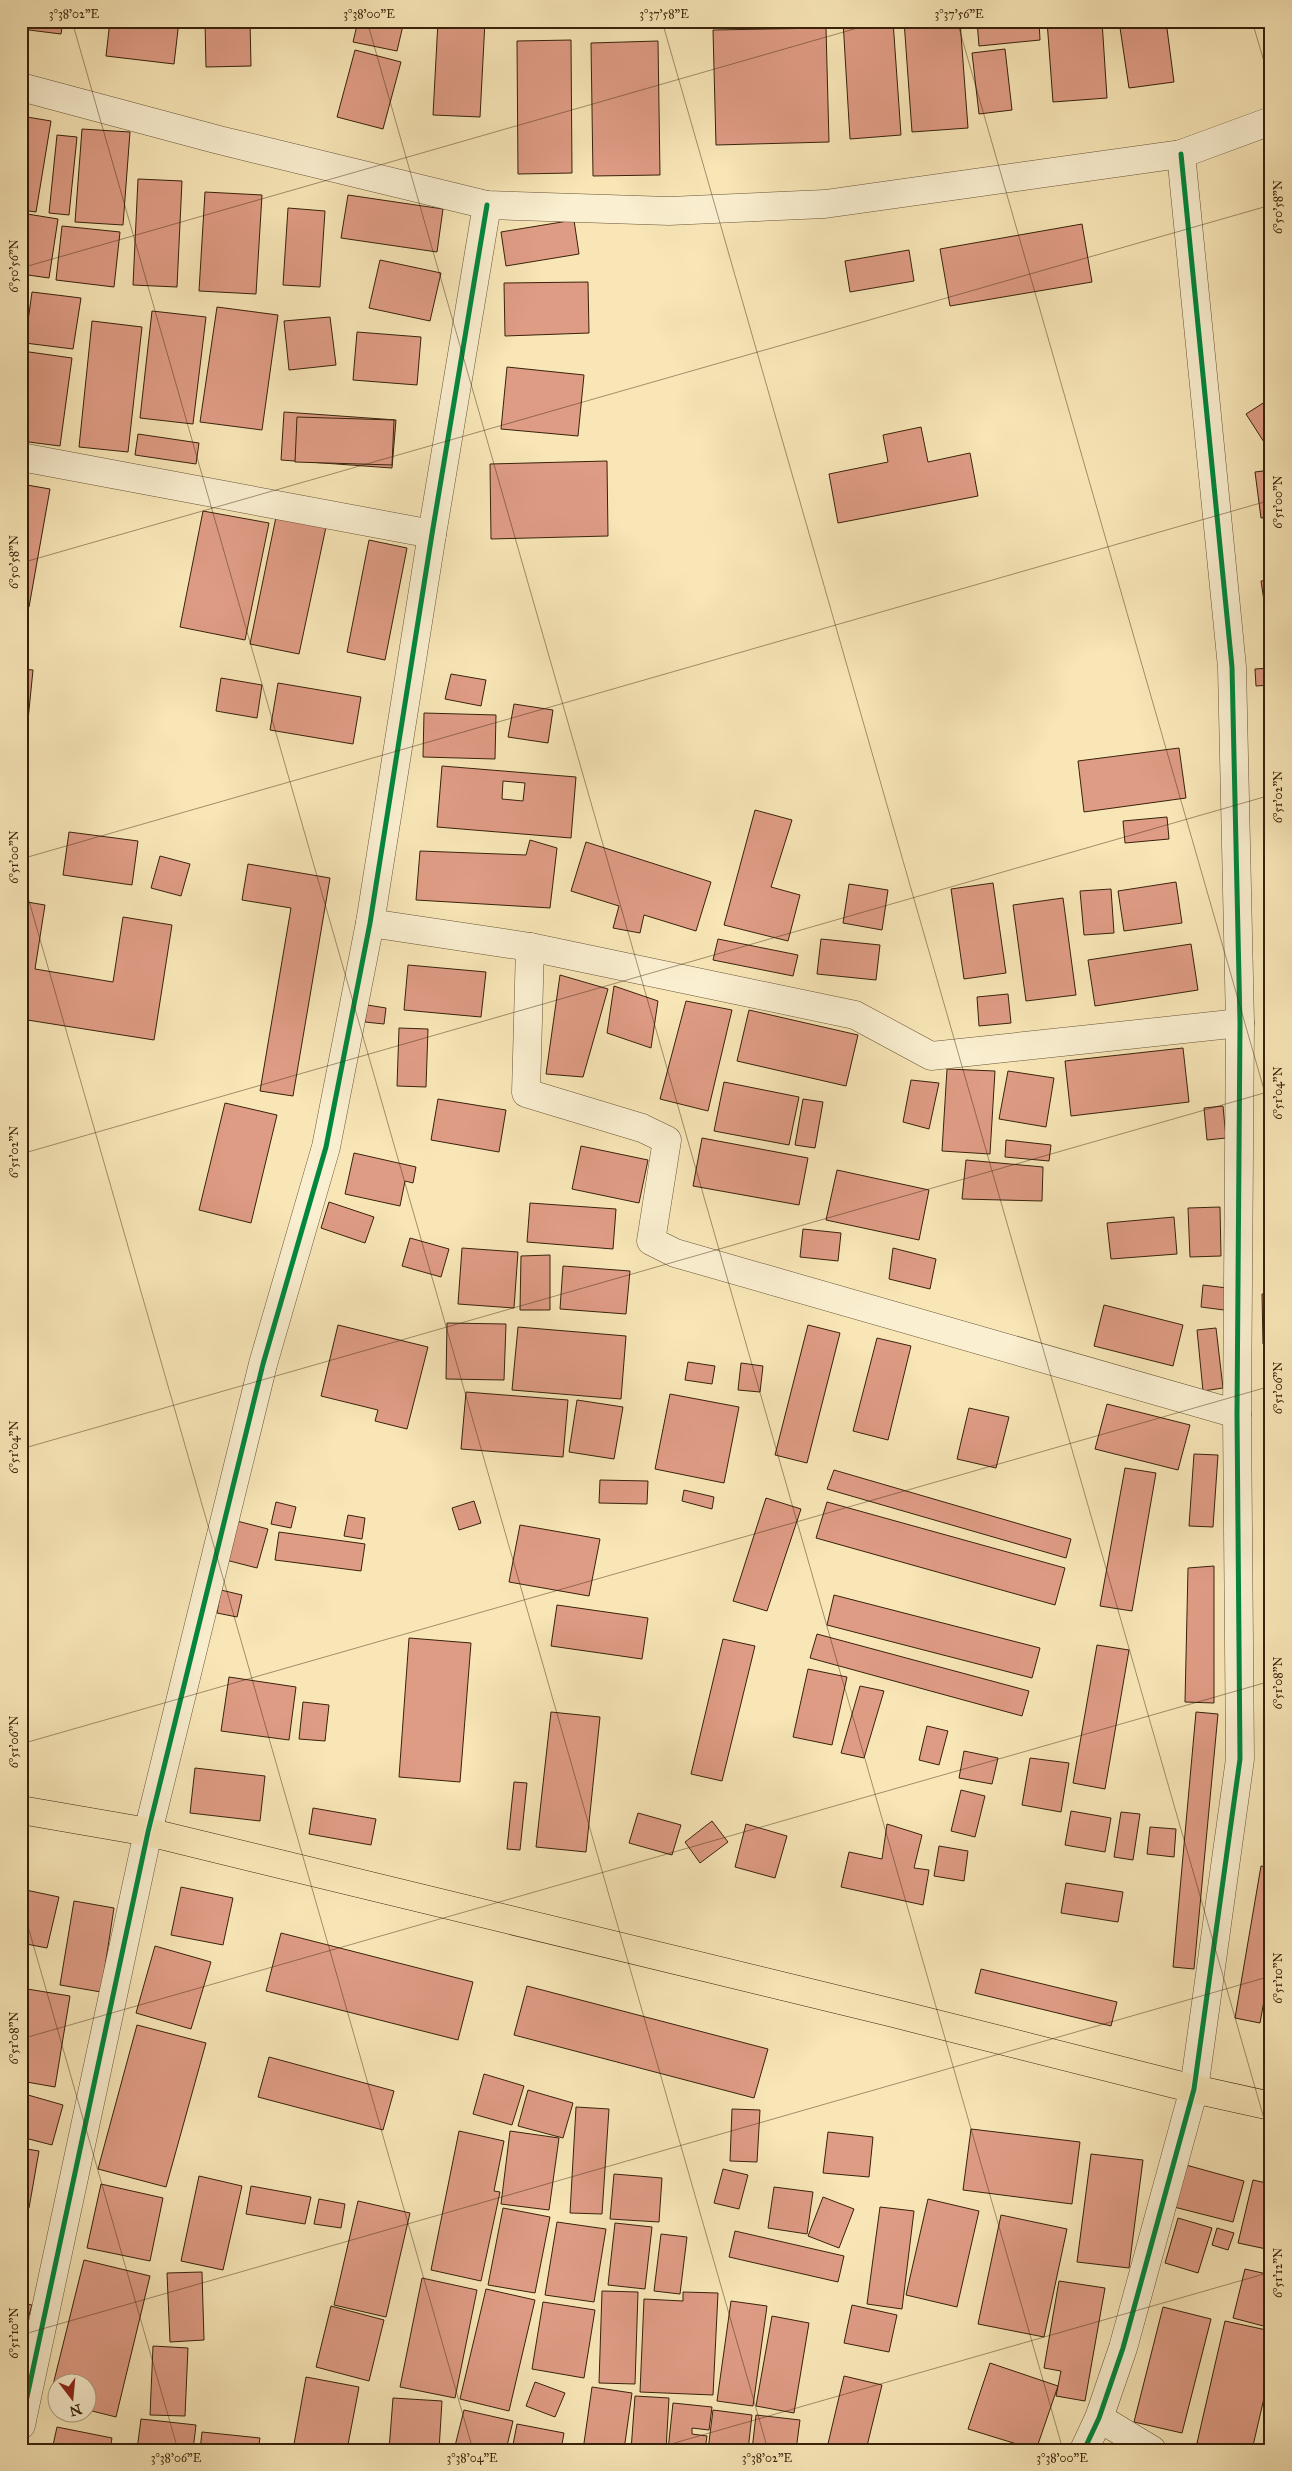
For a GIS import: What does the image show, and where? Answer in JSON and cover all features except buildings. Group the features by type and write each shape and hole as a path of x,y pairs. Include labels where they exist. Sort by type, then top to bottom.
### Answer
{"main road":[{"path":"21,1810 148,1832 893,2012 1194,2089 1271,2106"}],"street":[{"path":"21,87 219,140 488,205 669,211 826,204 1181,154 1271,121"},
{"path":"1084,2450 1099,2418 1123,2348 1194,2089 1240,1760 1237,1414 1240,1023 1232,667 1181,154"},
{"path":"21,2425 148,1832 263,1364 326,1148 370,923 432,534 488,205"},
{"path":"21,457 432,534"},
{"path":"370,923 530,947 855,1015 931,1056 1240,1023"},
{"path":"530,947 526,1093 642,1128 667,1140 651,1241 675,1252 1237,1414"},
{"path":"1099,2418 1152,2450"}],"cycle path":[{"path":"1084,2450 1099,2418 1123,2348 1194,2089 1240,1759 1237,1414 1240,1023 1232,667 1181,154"},
{"path":"21,2425 148,1832 263,1364 326,1147 370,923 487,205"}]}
